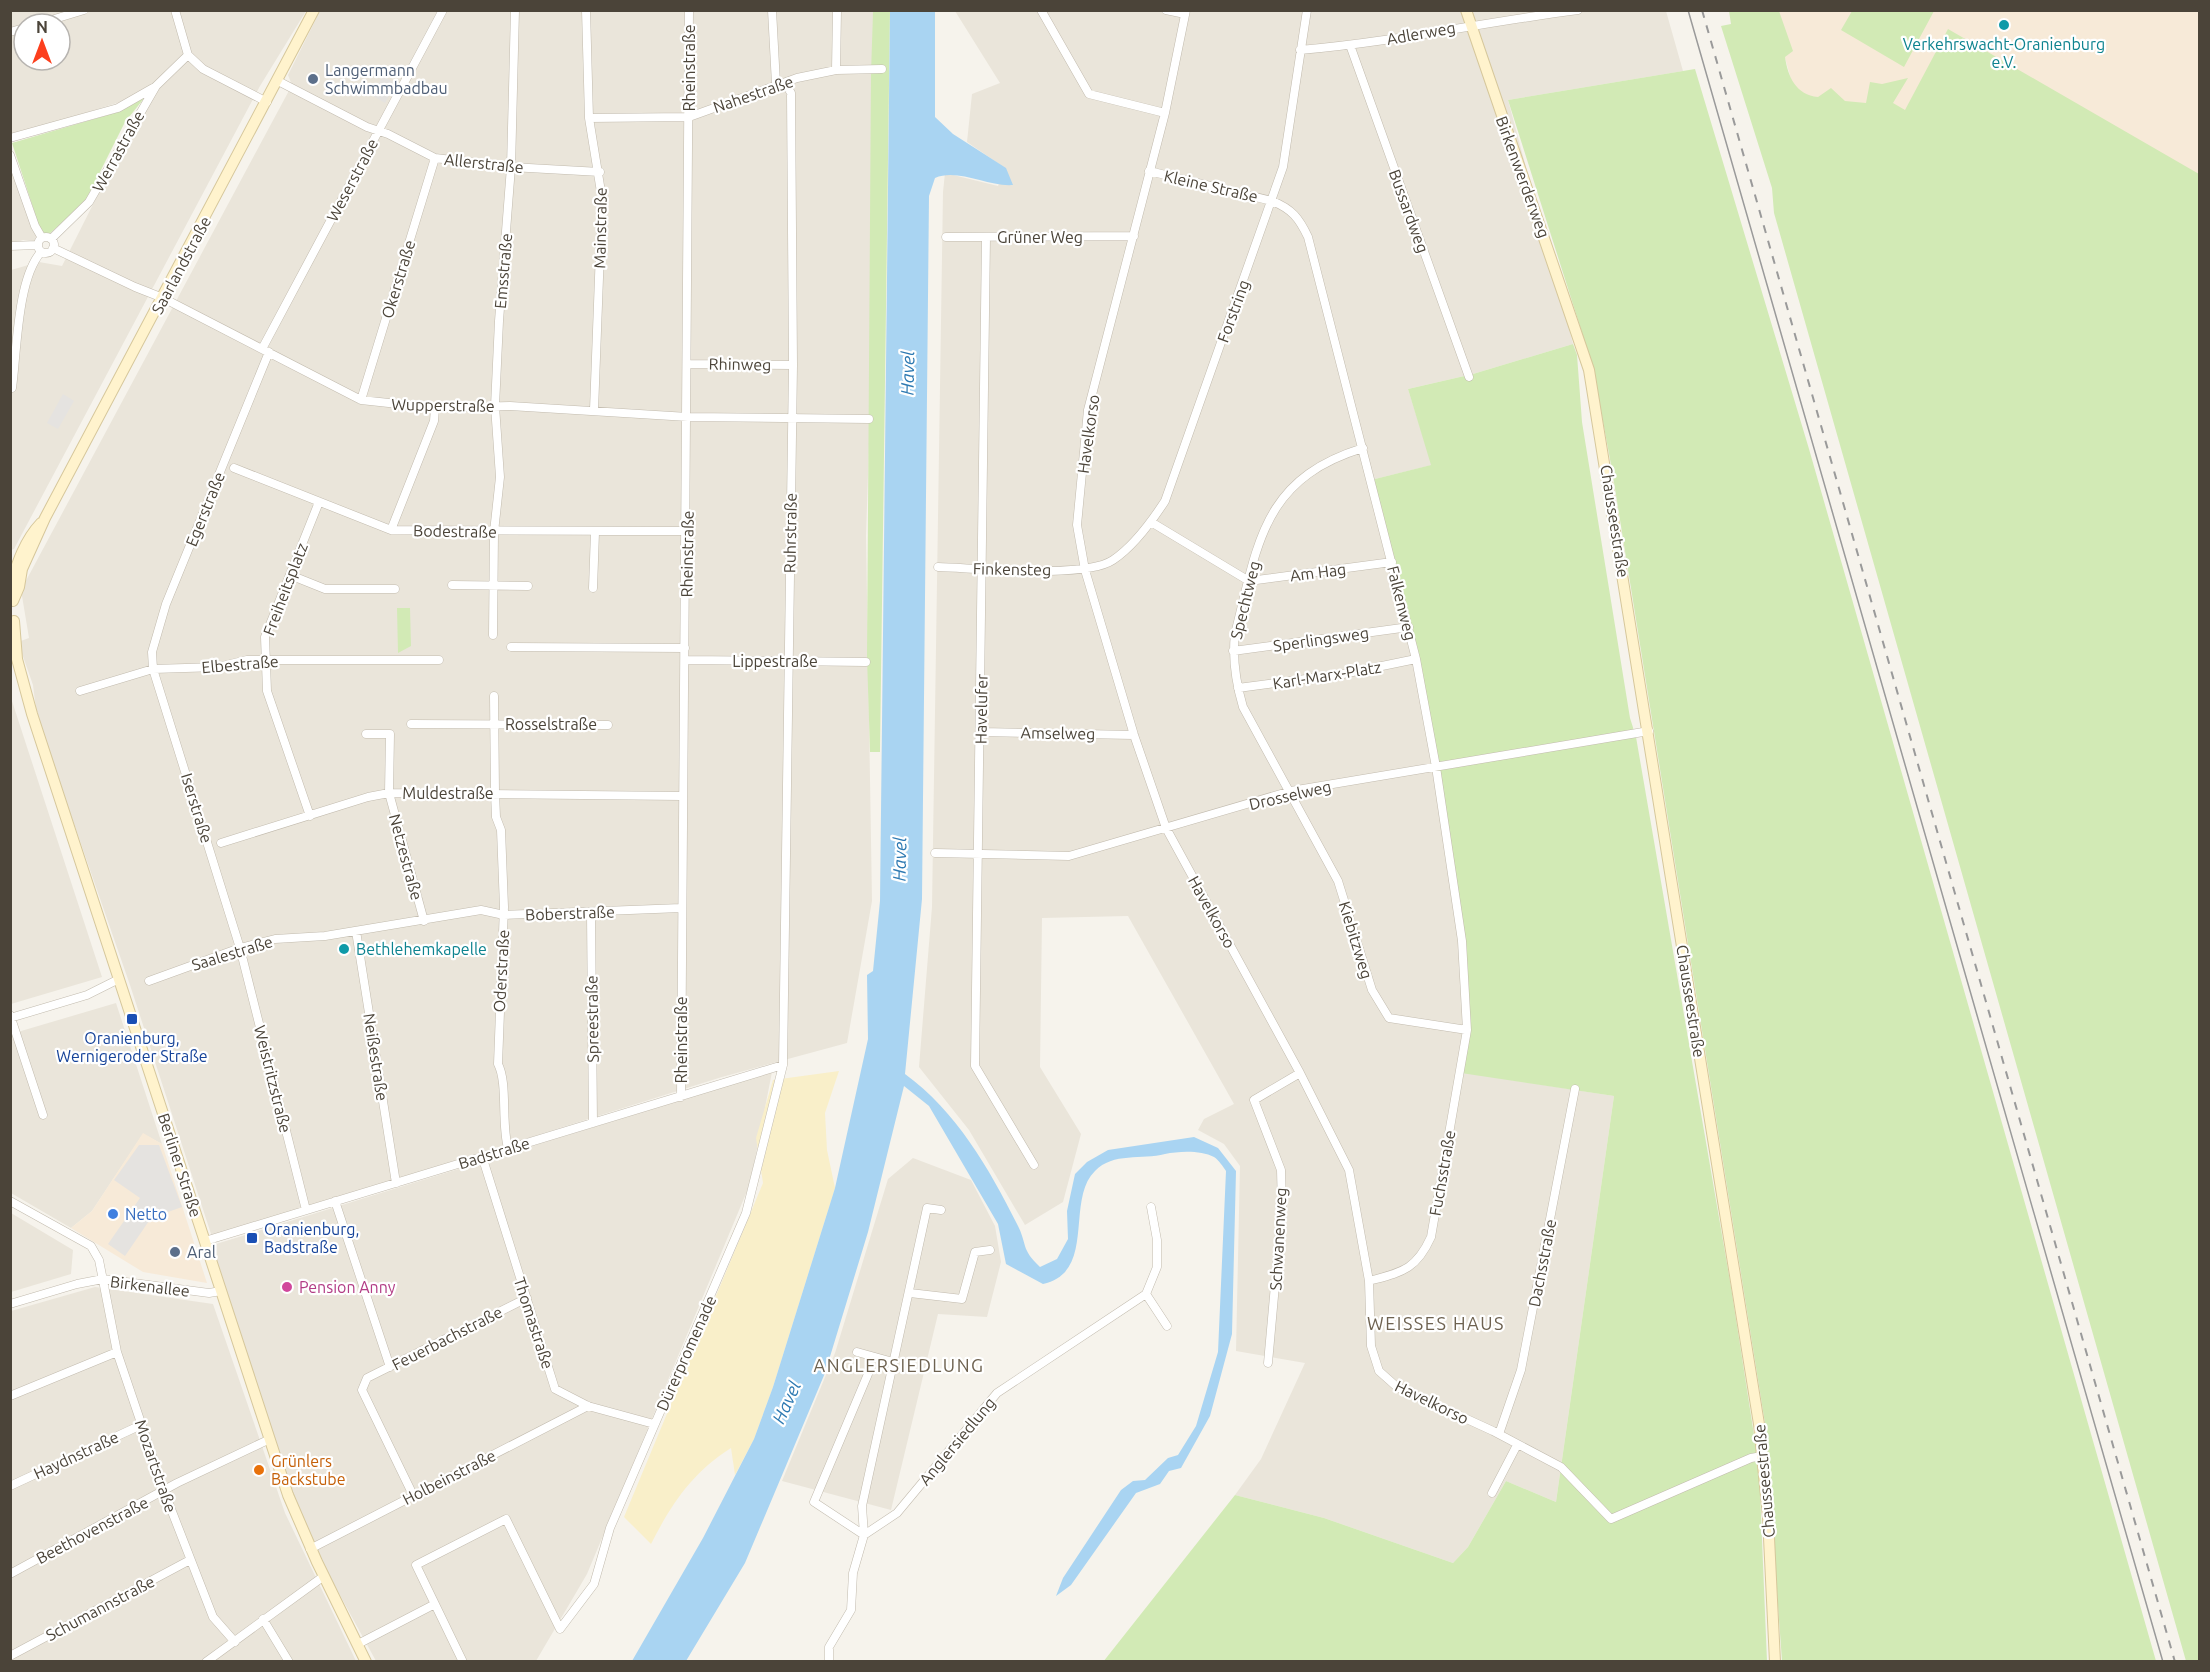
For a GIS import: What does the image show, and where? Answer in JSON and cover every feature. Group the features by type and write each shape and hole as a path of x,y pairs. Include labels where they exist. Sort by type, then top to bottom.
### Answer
{"street":[{"path":"175,10 188,55 203,69 267,102"},
{"name":"Saarlandstraße","path":"12,623 18,613 12,600 19,587 22,569 45,518 314,10"},
{"name":"Weserstraße","path":"265,351 443,10"},
{"name":"Emsstraße","path":"493,635 494,531 500,477 495,406 511,167 515,10"},
{"name":"Mainstraße","path":"586,10 589,118 600,172 602,198 594,410"},
{"name":"Rheinstraße","path":"681,1097 682,796 687,531 689,10"},
{"path":"772,10 776,84"},
{"path":"836,70 837,10"},
{"path":"1041,10 1089,94 1165,114"},
{"path":"1166,10 1186,12"},
{"name":"Forstring","path":"1085,570 1113,560 1151,522 1165,501 1283,167 1307,10"},
{"name":"Birkenwerderweg","path":"1466,10 1581,343"},
{"name":"Adlerweg","path":"1300,50 1350,45 1470,24 1578,10"},
{"name":"Havelkorso","path":"1186,12 1165,114 1088,410 1077,525 1085,570 1134,735 1166,828 1300,1073 1349,1170 1369,1281 1371,1346 1380,1371 1398,1387 1499,1434 1561,1467 1611,1519 1750,1458 1762,1456"},
{"name":"Bussardweg","path":"1350,45 1469,377"},
{"name":"Werrastraße","path":"10,138 118,108 156,86 188,55"},
{"name":"Nahestraße","path":"589,118 689,117 776,84 836,70 882,69"},
{"name":"Allerstraße","path":"278,81 435,158 511,167 600,172"},
{"name":"Ruhrstraße","path":"776,84 788,88 791,93 792,418 783,1065"},
{"name":"Werrastraße","path":"51,239 89,202 156,86"},
{"path":"10,155 40,245 49,253 53,248 51,239 40,245 23,243 10,246"},
{"name":"Okerstraße","path":"361,400 435,158"},
{"name":"Kleine Straße","path":"1149,171 1272,201"},
{"name":"Falkenweg","path":"1272,201 1286,206 1299,217 1308,237 1409,627 1436,767 1462,940 1467,1030"},
{"name":"Grüner Weg","path":"946,237 1134,236"},
{"name":"Havelufer","path":"986,237 980,854 975,1066 1034,1165"},
{"path":"12,388 28,277 40,245"},
{"name":"Wupperstraße","path":"53,248 163,298 361,400 435,408 495,406 687,417 869,418"},
{"name":"Chausseestraße","path":"1581,343 1589,370 1601,438 1649,731 1762,1456 1776,1662"},
{"name":"Egerstraße","path":"153,669 152,652 166,604 265,351"},
{"name":"Rhinweg","path":"687,364 792,365"},
{"path":"391,530 434,421 435,408"},
{"name":"Spechtweg","path":"1291,791 1243,707 1233,651 1265,524 1285,495 1333,457 1363,448"},
{"name":"Bodestraße","path":"234,468 391,530 687,531"},
{"name":"Freiheitsplatz","path":"310,816 267,691 264,660 266,637 319,502"},
{"name":"Saarlandstraße","path":"10,586 15,559 45,518"},
{"path":"1151,522 1249,581"},
{"path":"593,588 595,532"},
{"name":"Am Hag","path":"1249,581 1392,562"},
{"name":"Finkensteg","path":"938,567 1085,570"},
{"path":"290,575 326,589 395,590"},
{"path":"452,585 528,586"},
{"name":"Berliner Straße","path":"12,623 17,659 32,714 290,1502 366,1662"},
{"name":"Sperlingsweg","path":"1233,651 1409,627"},
{"name":"Berliner Straße","path":"10,645 17,659"},
{"path":"511,647 685,648"},
{"name":"Karl-Marx-Platz","path":"1238,688 1343,674 1416,659"},
{"name":"Elbestraße","path":"80,691 153,669 218,667 247,660 439,660"},
{"name":"Lippestraße","path":"685,660 866,662"},
{"name":"Iserstraße","path":"153,669 240,948"},
{"name":"Rosselstraße","path":"494,696 495,793"},
{"name":"Rosselstraße","path":"411,724 608,725"},
{"name":"Drosselweg","path":"935,853 1069,856 1291,791 1649,731"},
{"name":"Amselweg","path":"981,732 1134,735"},
{"name":"Netzestraße","path":"366,734 390,734 389,793 424,921"},
{"name":"Kiebitzweg","path":"1291,791 1338,881 1372,990 1389,1018 1467,1030"},
{"name":"Muldestraße","path":"221,843 368,797 389,793 682,796"},
{"name":"Oderstraße","path":"495,793 496,817 501,830 504,915 498,1064 502,1073 503,1129 508,1148"},
{"name":"Boberstraße","path":"424,921 481,910 504,915 591,914 681,908"},
{"name":"Spreestraße","path":"591,914 593,1124"},
{"name":"Saalestraße","path":"148,981 240,948 275,939 424,921"},
{"name":"Neißestraße","path":"356,931 396,1183"},
{"name":"Weistritzstraße","path":"240,948 306,1210"},
{"path":"43,1115 11,1017 87,995 119,979"},
{"name":"Fuchsstraße","path":"1369,1281 1404,1271 1422,1257 1431,1237 1467,1030"},
{"name":"Badstraße","path":"205,1241 783,1065"},
{"name":"Dürerpromenade","path":"435,1604 416,1564 506,1519 560,1629 594,1584 610,1528 746,1213 783,1065"},
{"name":"Schwanenweg","path":"1268,1363 1282,1207 1281,1170 1254,1100 1300,1073"},
{"name":"Dachsstraße","path":"1499,1434 1521,1370 1575,1089"},
{"name":"Thomastraße","path":"482,1156 555,1389 588,1406 654,1424"},
{"name":"Mozartstraße","path":"10,1201 91,1246 99,1260 117,1352 164,1491 213,1617 235,1642"},
{"path":"335,1201 390,1367"},
{"path":"1151,1207 1157,1240 1157,1267 1146,1294 1167,1326"},
{"path":"830,1662 829,1647 850,1610 853,1573 864,1535 862,1506 927,1208 941,1210"},
{"path":"910,1293 962,1299 975,1252 990,1250"},
{"name":"Birkenallee","path":"10,1304 77,1284 103,1280 209,1293 221,1291"},
{"name":"Anglersiedlung","path":"864,1535 897,1513 997,1393 1146,1294"},
{"name":"Feuerbachstraße","path":"413,1495 362,1390 367,1378 527,1298"},
{"path":"10,1396 117,1352"},
{"path":"857,1352 893,1362"},
{"path":"864,1535 814,1502 867,1374"},
{"name":"Holbeinstraße","path":"310,1548 588,1406"},
{"name":"Haydnstraße","path":"10,1486 141,1425"},
{"name":"Beethovenstraße","path":"10,1574 164,1491 270,1439"},
{"path":"1492,1492 1517,1445"},
{"name":"Schumannstraße","path":"10,1656 190,1560"},
{"path":"207,1662 263,1618 324,1576"},
{"path":"358,1644 435,1604 463,1662"},
{"path":"263,1618 289,1662"}],"shaded area":[{"path":"11,11 306,11 260,86 14,549 11,550 11,270 39,262 62,266 149,93 11,136"},
{"path":"320,11 873,11 870,413 866,536 872,901 847,1043 722,1077 212,1237 130,985 37,717 33,685 18,642 29,638 21,590 292,85 288,75"},
{"path":"955,11 1666,11 1683,71 1508,100 1573,344 1473,374 1408,389 1432,465 1371,480 1409,627 1462,941 1467,1030 1461,1072 1614,1096 1556,1502 1506,1481 1468,1547 1453,1563 1324,1518 1235,1495 1261,1459 1305,1363 1236,1351 1240,1166 1224,1144 1198,1130 1204,1119 1234,1104 1128,916 1042,918 1040,1067 1081,1134 1063,1202 1025,1225 969,1130 919,1067 932,907 943,192 945,173 998,186 1005,168 967,142 972,94 1000,83"},
{"path":"1772,11 2199,11 2199,429 1852,298"},
{"path":"382,76 396,83 385,103 373,96"},
{"path":"10,164 38,235 36,241 23,240 11,244"},
{"path":"63,394 74,401 58,429 47,423"},
{"path":"11,698 102,977 10,1004"},
{"path":"116,1003 162,1144 143,1134 92,1211 71,1228 11,1193 11,1034"},
{"path":"772,1072 750,1184 587,1574 536,1661 376,1661 318,1555 294,1498 213,1253 216,1244"},
{"path":"143,1133 162,1144 207,1283 143,1272 71,1228 92,1211"},
{"path":"139,1145 159,1145 182,1207 151,1218 125,1256 108,1244 140,1198 114,1180"},
{"path":"913,1158 971,1180 995,1226 1001,1262 987,1317 938,1314 891,1510 782,1481 835,1353 888,1179"},
{"path":"11,1213 73,1250 71,1274 11,1292"},
{"path":"95,1287 213,1304 285,1513 356,1661 11,1662 11,1311"}],"green space":[{"path":"890,10 880,752 870,752 867,657 871,74 873,11"},
{"path":"1729,11 1779,11 1793,51 1785,57 1788,71 1794,84 1804,93 1818,97 1831,88 1845,101 1866,103 1870,82 1882,84 1908,78 1893,103 1905,110 1948,29 2199,174 2199,1661 2186,1661 1774,213 1772,188 1721,26 1731,24"},
{"path":"1852,11 1934,11 1904,67 1841,30"},
{"path":"1695,69 1809,449 2156,1661 1782,1661 1765,1423 1612,470 1593,367 1508,100"},
{"path":"146,96 125,122 85,202 48,235 42,235 12,143 118,112"},
{"path":"1573,344 1577,355 1582,422 1630,718 1636,737 1731,1287 1759,1467 1767,1661 1103,1662 1235,1495 1324,1518 1453,1563 1468,1547 1506,1481 1556,1502 1614,1096 1461,1073 1467,1030 1462,941 1416,659 1371,480 1431,465 1408,389 1473,374"},
{"path":"397,608 410,608 411,646 398,653"}],"sand":[{"path":"839,1071 825,1113 827,1150 835,1188 773,1387 754,1439 735,1475 731,1448 694,1479 675,1502 651,1544 624,1517 763,1183 756,1138 773,1080"}],"water":[{"name":"Havel","path":"890,11 935,11 935,117 953,134 1006,168 1013,185 963,176 944,176 935,178 929,196 922,899 905,1074 940,1105 970,1142 1006,1203 1027,1251 1040,1267 1057,1259 1068,1239 1067,1211 1075,1174 1087,1162 1108,1150 1194,1137 1218,1148 1236,1171 1232,1334 1210,1416 1181,1468 1169,1471 1160,1484 1136,1493 1071,1585 1056,1596 1063,1578 1121,1490 1133,1481 1145,1480 1168,1458 1178,1455 1196,1426 1218,1352 1226,1171 1214,1157 1190,1152 1119,1159 1102,1165 1086,1184 1075,1251 1070,1265 1060,1277 1043,1284 1006,1264 998,1224 929,1106 904,1086 868,1232 825,1373 745,1563 686,1661 632,1661 703,1538 754,1439 773,1387 835,1188 868,1039 867,975 873,971 880,901"}],"tram line":[{"path":"1688,10 2163,1662"}],"railway":[{"path":"1702,10 2175,1662"}],"place":[{"name":"Verkehrswacht-Oranienburg e.V.","path":"2004,25"},
{"name":"Langermann Schwimmbadbau","path":"313,79"},
{"name":"Bethlehemkapelle","path":"344,949"},
{"name":"Oranienburg, Wernigeroder Straße","path":"132,1019"},
{"name":"Netto","path":"113,1214"},
{"name":"Oranienburg, Badstraße","path":"252,1238"},
{"name":"Aral","path":"175,1252"},
{"name":"Pension Anny","path":"287,1287"},
{"name":"Grünlers Backstube","path":"259,1470"}],"district":[{"name":"WEISSES HAUS","path":"1436,1323"},
{"name":"ANGLERSIEDLUNG","path":"899,1365"}]}
